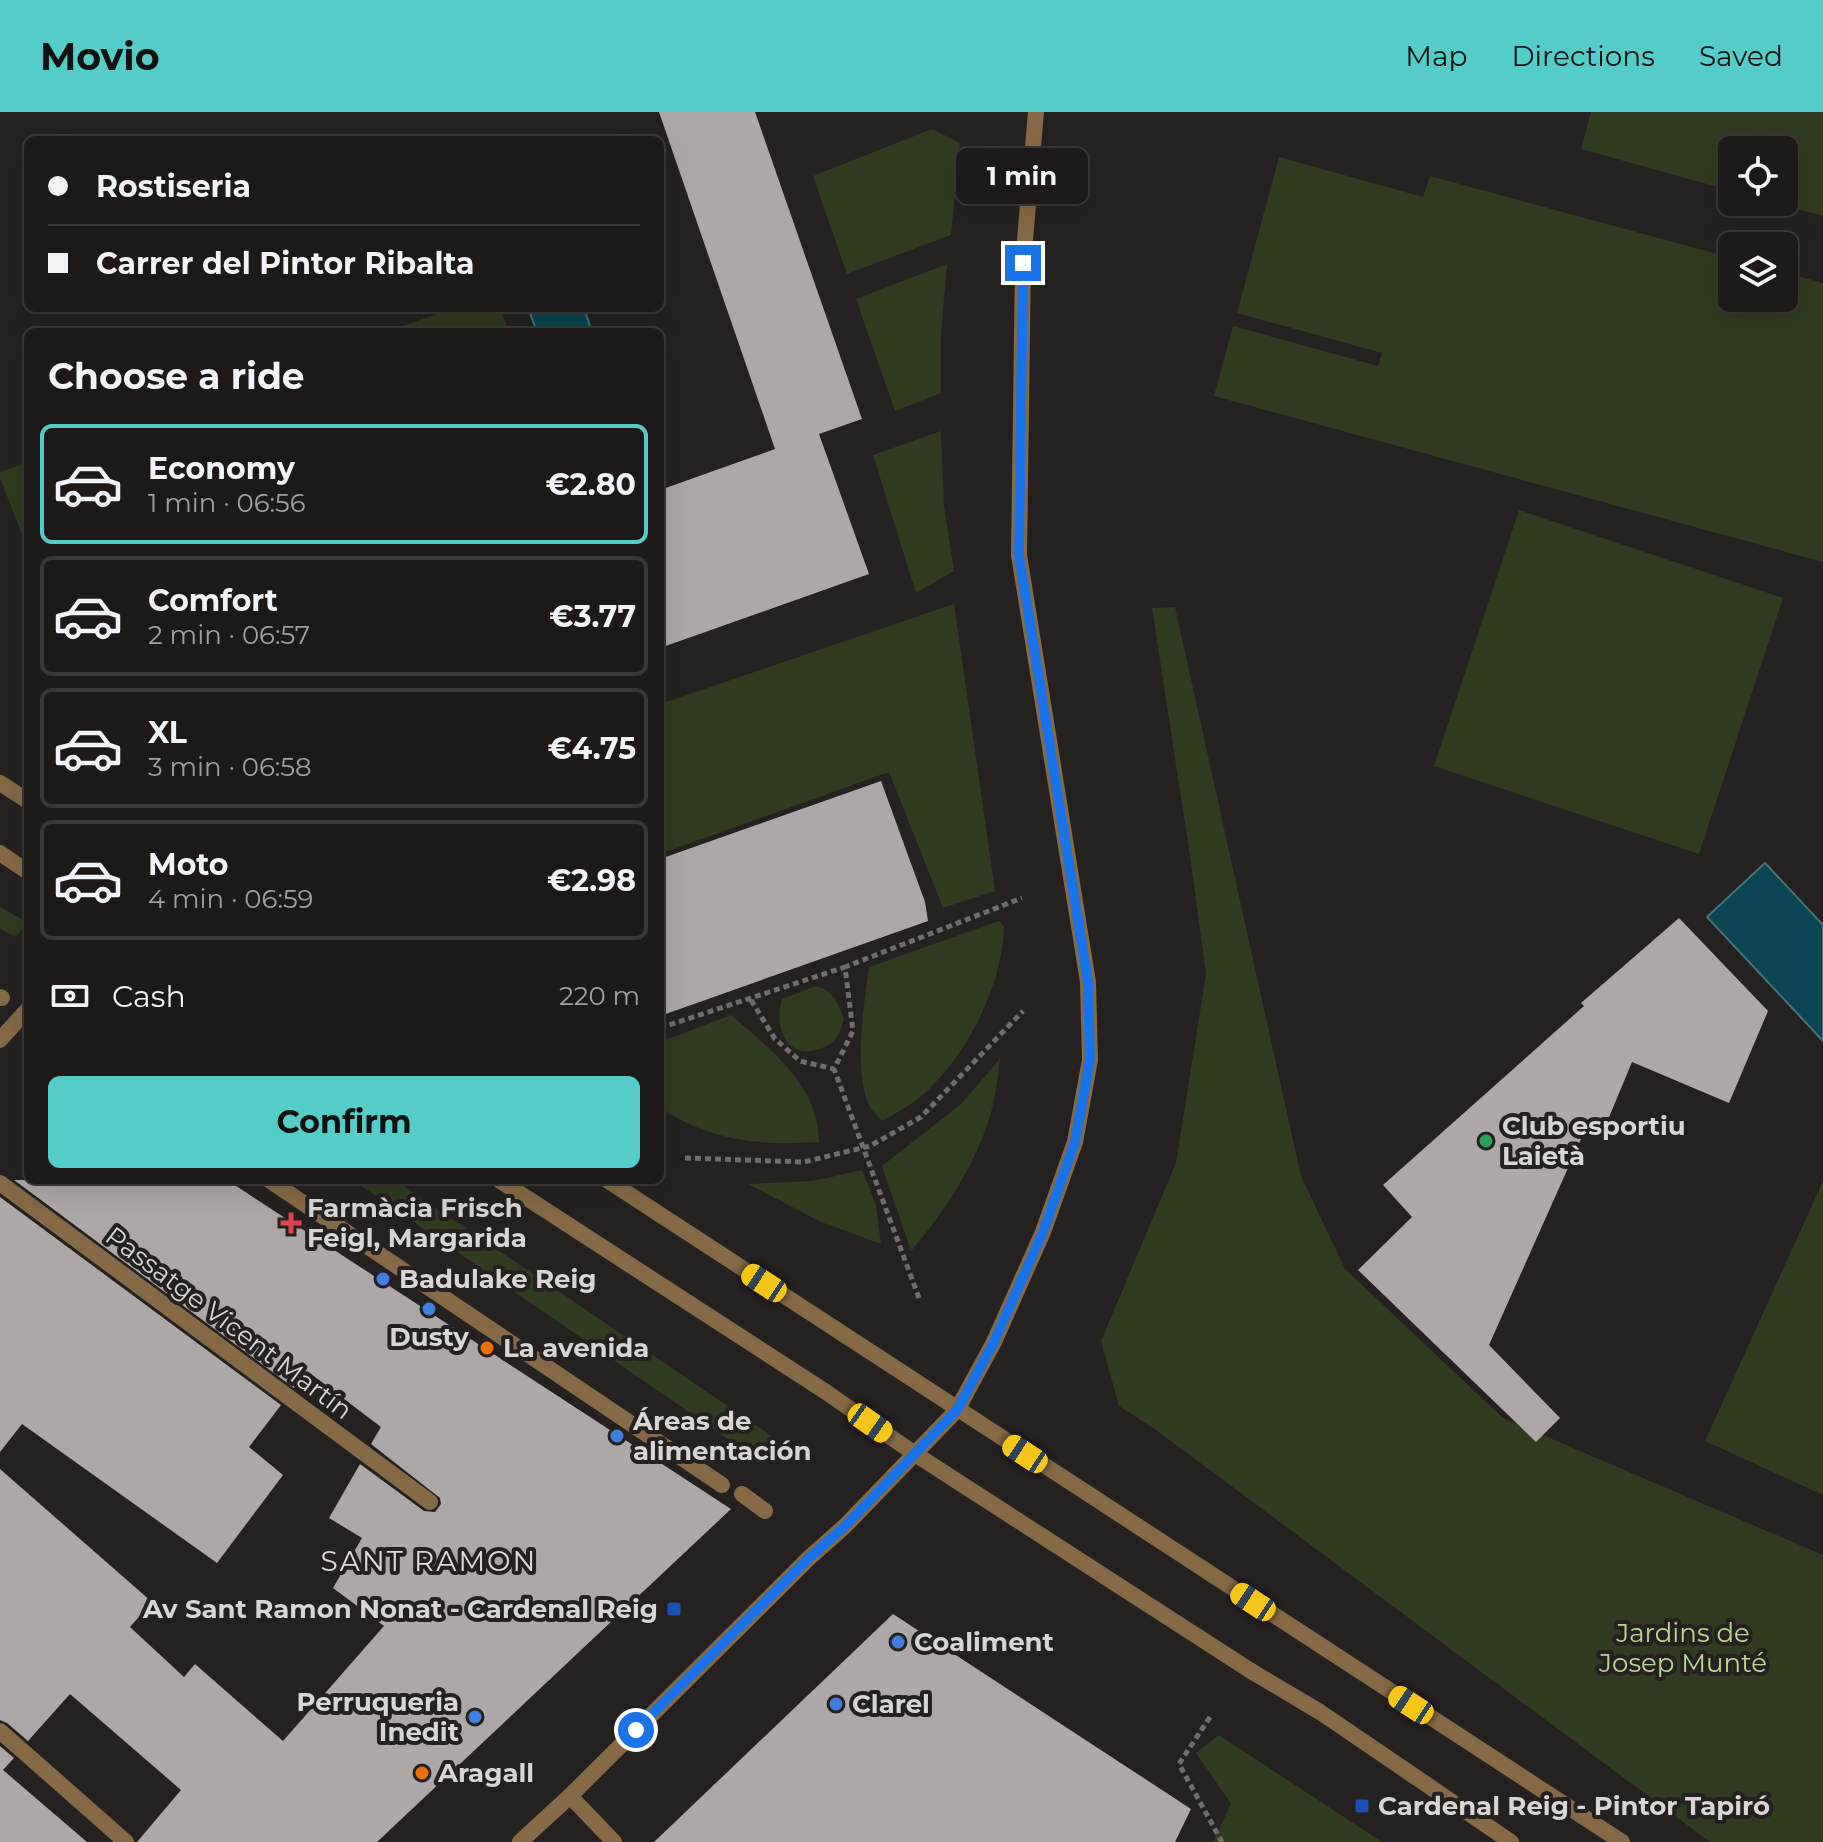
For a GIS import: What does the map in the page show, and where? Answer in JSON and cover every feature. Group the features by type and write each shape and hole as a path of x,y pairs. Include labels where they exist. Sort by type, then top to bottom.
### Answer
{"street":[{"path":"520,1842 570,1796 957,1410 994,1342 1043,1232 1075,1142 1090,1060 1088,982 1019,555 1023,263 1036,112"},
{"path":"0,783 24,798"},
{"path":"0,853 24,869"},
{"path":"0,1040 24,1013"},
{"name":"Passatge Vicent Martín","path":"0,1183 430,1502"},
{"path":"275,1184 722,1485"},
{"path":"505,1184 826,1392 915,1454 1320,1712 1511,1842"},
{"path":"613,1184 1622,1842"},
{"path":"742,1494 765,1511"},
{"path":"0,1731 126,1842"},
{"path":"570,1796 614,1842"}],"path":[{"path":"664,1027 845,967 1022,898"},
{"path":"845,967 853,1031 834,1069 919,1298"},
{"path":"751,1000 775,1039 800,1061 834,1069"},
{"path":"685,1158 804,1162 863,1148 921,1117 1023,1011"},
{"path":"1210,1717 1179,1764 1222,1842"}],"green space":[{"path":"1591,112 1823,112 1823,216 1798,209 1798,136 1718,136 1718,187 1581,149"},
{"path":"932,129 960,143 951,235 847,274 813,176"},
{"path":"1279,157 1423,197 1430,176 1718,254 1718,312 1798,312 1798,276 1823,283 1823,562 1214,396 1233,326 1378,366 1382,353 1237,313"},
{"path":"947,264 941,334 941,393 895,411 856,299"},
{"path":"442,312 502,312 508,328 398,328"},
{"path":"941,431 944,506 954,571 916,593 873,455"},
{"path":"24,463 24,540 0,478 0,472"},
{"path":"1519,510 1783,598 1699,854 1434,766"},
{"path":"954,604 995,891 943,908 889,772 664,853 664,703"},
{"name":"Jardins de Josep Munté","path":"1175,607 1301,1176 1345,1269 1503,1418 1823,1555 1823,1842 1710,1842 1156,1430 1119,1406 1101,1341 1176,1163 1206,974 1152,608"},
{"path":"0,907 24,920 24,926 16,937 0,929"},
{"path":"999,921 1004,927 997,972 980,1017 968,1038 941,1077 925,1093 883,1121 870,1107 862,1076 861,1038 869,967"},
{"path":"816,986 834,998 844,1019 833,1042 819,1049 796,1049 784,1037 781,1028 782,999"},
{"path":"731,1015 790,1070 811,1103 819,1142 776,1143 736,1139 698,1128 664,1110 664,1040"},
{"path":"1000,1059 992,1109 978,1147 948,1202 911,1251 882,1166 961,1104"},
{"path":"862,1170 876,1205 881,1244 821,1222 748,1184 813,1181"},
{"path":"1823,1181 1823,1495 1705,1441"},
{"path":"359,1184 401,1184 776,1439 761,1462"},
{"path":"1219,1735 1382,1842 1213,1842 1231,1804 1196,1753"}],"water":[{"path":"530,312 585,312 591,328 536,328"},
{"path":"1765,863 1823,925 1823,1041 1707,917"}],"building":[{"path":"659,112 755,112 862,419 819,434 869,574 664,647 664,489 775,449"},
{"path":"881,781 925,902 928,921 664,1015 664,858"},
{"path":"1679,918 1768,1011 1729,1103 1632,1062 1602,1134 1585,1130 1489,1345 1560,1418 1536,1442 1358,1270 1412,1217 1383,1185 1584,1006 1581,1003"},
{"path":"14,1180 24,1180 24,1184 233,1184 731,1509 377,1842 137,1842 181,1790 70,1694 28,1741 0,1720 0,1469 152,1602 130,1627 184,1677 195,1664 283,1741 384,1626 333,1588 362,1538 329,1518 360,1464 424,1511 435,1512 441,1504 440,1498 371,1444 381,1427 307,1371 294,1388"},
{"path":"0,1197 281,1405 249,1447 283,1475 217,1563 22,1424 0,1452"},
{"path":"893,1614 1191,1809 1175,1842 654,1842"},
{"path":"0,1746 14,1758 3,1770 87,1842 0,1842"}],"place":[{"name":"Club esportiu Laietà","path":"1486,1141"},
{"name":"Farmàcia Frisch Feigl, Margarida","path":"291,1223"},
{"name":"Badulake Reig","path":"383,1279"},
{"name":"Dusty","path":"429,1309"},
{"name":"La avenida","path":"487,1348"},
{"name":"Áreas de alimentación","path":"617,1436"},
{"name":"Av Sant Ramon Nonat - Cardenal Reig","path":"674,1609"},
{"name":"Coaliment","path":"898,1642"},
{"name":"Clarel","path":"836,1704"},
{"name":"Perruqueria Inedit","path":"475,1717"},
{"name":"Aragall","path":"422,1773"},
{"name":"Cardenal Reig - Pintor Tapiró","path":"1362,1806"}],"district":[{"name":"SANT RAMON","path":"429,1561"}],"route":[{"path":"636,1730 845,1526 957,1410 994,1342 1043,1232 1075,1142 1090,1060 1088,982 1019,555 1023,263"}]}
